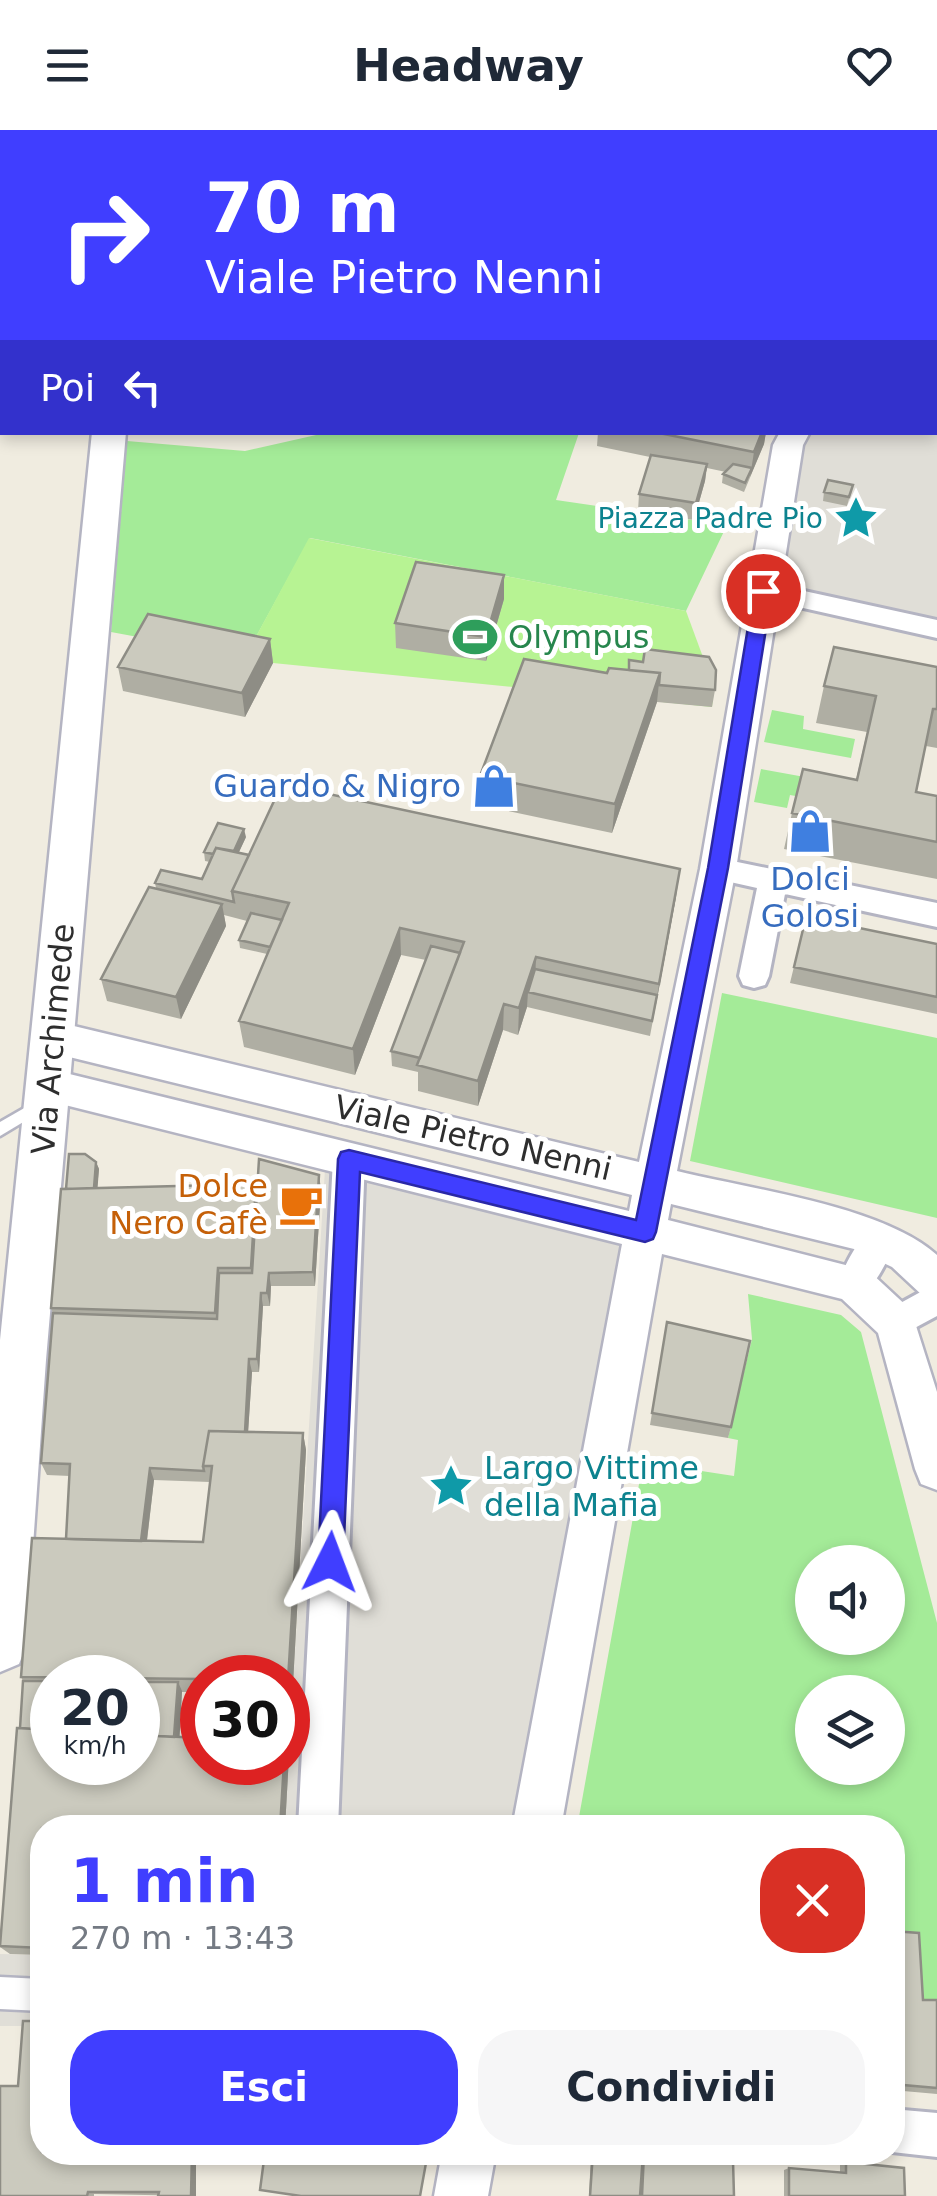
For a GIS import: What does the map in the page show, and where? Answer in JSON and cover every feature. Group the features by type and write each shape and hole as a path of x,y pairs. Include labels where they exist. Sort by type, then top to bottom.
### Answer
{"main road":[{"name":"Via Archimede","path":"0,1646 11,1360 54,1037 109,435"}],"street":[{"path":"538,1815 645,1232 718,868 793,435"},
{"path":"763,591 937,629"},
{"path":"718,868 937,915"},
{"path":"754,976 772,880"},
{"name":"Viale Pietro Nenni","path":"54,1037 880,1240 907,1254 937,1282"},
{"name":"Viale Pietro Nenni","path":"48,1093 349,1159 854,1284 896,1322"},
{"path":"319,1815 349,1159"},
{"path":"854,1284 880,1240"},
{"path":"937,1298 896,1322 937,1469"},
{"path":"0,1993 30,1994"},
{"path":"905,2132 937,2136"},
{"path":"461,2196 467,2165"}],"lane":[{"path":"0,1130 48,1093"}],"green space":[{"path":"316,435 578,435 556,500 727,525 686,611 310,538 245,657 111,632 127,441 245,451"},
{"name":"Olympus","path":"309,538 686,611 714,687 712,707 245,657"},
{"path":"772,710 804,716 803,729 855,739 851,758 764,742"},
{"path":"761,769 849,785 845,805 790,795 787,808 754,802"},
{"path":"722,993 937,1038 937,1218 690,1161"},
{"path":"748,1294 841,1315 861,1332 937,1623 937,2008 913,2006 905,1980 905,1815 579,1815 643,1462 734,1476 738,1440 728,1438 752,1339"}],"shaded area":[{"name":"Piazza Padre Pio","path":"795,435 937,435 937,629 763,591"},
{"name":"Largo Vittime della Mafia","path":"326,1153 645,1232 538,1815 285,1815 287,1785 310,1785 310,1655 295,1655"},
{"path":"0,1954 30,1955 30,2026 0,2026"}],"building":[{"path":"669,435 761,435 754,452"},
{"path":"651,455 707,464 696,503 639,494"},
{"path":"733,464 752,468 745,483 723,474"},
{"path":"828,480 853,485 849,497 824,492"},
{"path":"416,562 504,575 486,637 395,623"},
{"path":"148,614 270,639 242,693 118,667"},
{"path":"834,647 937,667 937,709 933,709 916,792 937,796 937,842 792,813 803,769 857,780 876,696 824,686"},
{"path":"645,649 709,657 716,670 715,690 659,685 660,673 629,670 629,660 643,662"},
{"path":"524,659 607,673 609,668 660,673 615,804 480,776"},
{"path":"282,784 680,869 659,984 536,957 519,1008 504,1004 478,1081 417,1065 464,942 400,928 353,1049 239,1021 289,903 232,891"},
{"path":"218,823 244,829 234,851 216,848 213,854 204,852"},
{"path":"216,848 249,855 232,891 234,902 155,883 161,870 202,879"},
{"path":"149,887 222,904 176,997 101,979"},
{"path":"251,913 282,920 270,947 239,940"},
{"path":"806,917 937,944 937,997 794,967"},
{"path":"431,946 460,953 420,1058 391,1051"},
{"path":"535,969 657,995 652,1021 528,992"},
{"path":"69,1154 85,1154 96,1162 94,1188 66,1189"},
{"path":"259,1159 319,1175 313,1272 269,1273 267,1293 261,1293 257,1359 249,1359 245,1432 209,1431 204,1471 150,1468 141,1541 66,1539 70,1464 41,1463 53,1313 217,1319 219,1273 252,1273"},
{"path":"256,1184 251,1268 218,1268 215,1313 51,1308 61,1189"},
{"path":"667,1322 750,1341 731,1427 652,1413"},
{"path":"209,1431 303,1433 290,1655 180,1655 180,1679 160,1679 160,1655 30,1655 30,1677 21,1677 32,1538 203,1542 212,1466 203,1466"},
{"path":"23,1681 30,1681 30,1729 20,1728"},
{"path":"160,1682 178,1682 174,1737 160,1736"},
{"path":"17,1728 30,1729 30,1785 160,1785 160,1736 180,1737 180,1785 283,1785 281,1815 30,1815 30,1947 0,1946"},
{"path":"905,1932 919,1933 923,2000 937,2000 937,2088 905,2085"},
{"path":"23,2021 30,2021 30,2165 192,2165 191,2196 88,2192 87,2196 0,2196 0,2086 18,2086"},
{"path":"263,2165 426,2165 420,2196 301,2196 260,2190"},
{"path":"592,2165 642,2165 640,2196 590,2196"},
{"path":"643,2165 733,2165 734,2196 642,2196"},
{"path":"846,2165 904,2168 905,2196 789,2196 789,2168 846,2173"}],"place":[{"name":"Piazza Padre Pio","path":"856,518"},
{"name":"Olympus","path":"475,637"},
{"name":"Guardo & Nigro","path":"494,786"},
{"name":"Dolci Golosi","path":"810,831"},
{"name":"Dolce Nero Cafè","path":"301,1204"},
{"name":"Largo Vittime della Mafia","path":"451,1486"}],"route":[{"path":"330,1562 349,1159 645,1232 718,868 763,591"}]}
